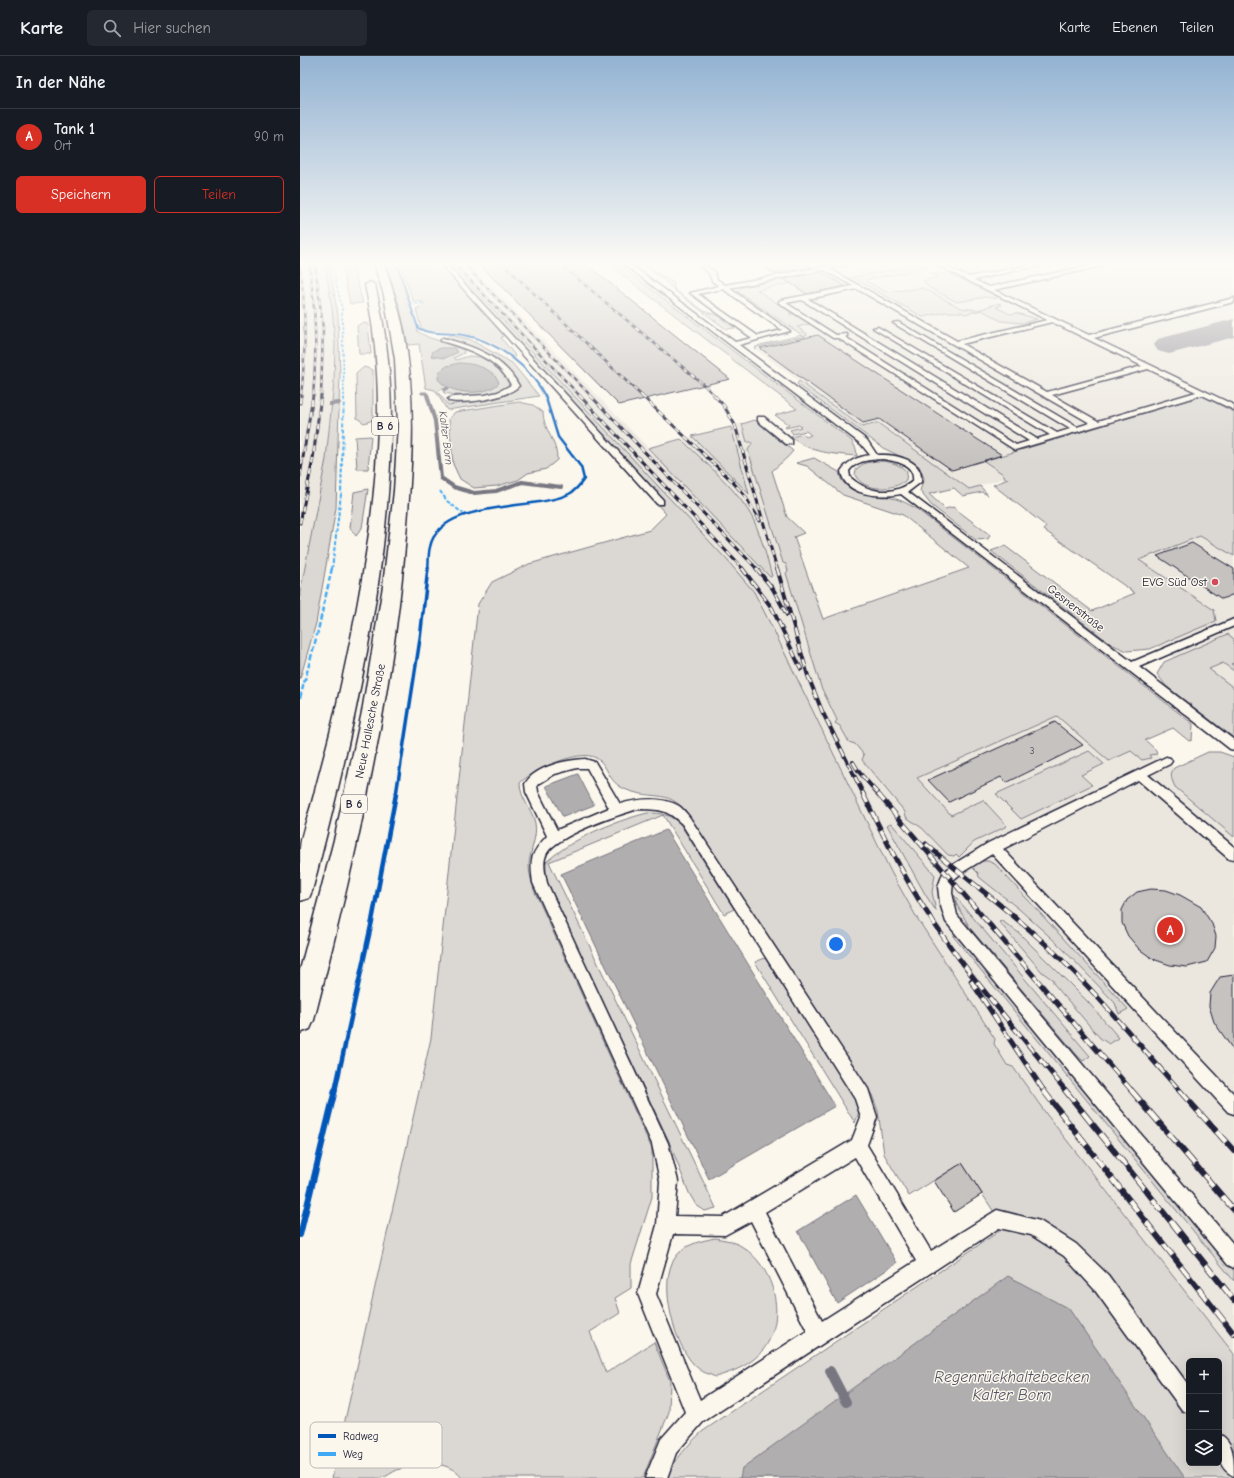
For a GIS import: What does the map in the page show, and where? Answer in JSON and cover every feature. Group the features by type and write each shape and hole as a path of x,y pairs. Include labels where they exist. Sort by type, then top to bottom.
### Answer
{"main road":[{"name":"Neue Hallesche Straße","path":"300,891 329,787 358,657 370,589 385,457 385,372 379,330"},
{"name":"Neue Hallesche Straße","path":"300,1020 328,917 359,780 384,653 394,584 405,455 403,369 396,330"}],"lane":[{"path":"504,330 660,502"},
{"path":"716,330 864,442 875,457"},
{"path":"746,330 757,338"},
{"path":"734,344 786,330"},
{"path":"828,330 1015,448 1204,392"},
{"path":"855,330 1036,442"},
{"path":"837,336 865,330"},
{"path":"880,330 1057,436"},
{"path":"908,330 1077,430"},
{"path":"934,330 1097,424"},
{"path":"956,343 1009,330"},
{"path":"1075,330 1204,392 1234,408"},
{"path":"1089,337 1115,330"},
{"path":"443,340 461,345 499,364 512,376 515,386 506,392 485,397 452,399"},
{"path":"1046,395 1150,366"},
{"path":"761,419 789,442"},
{"path":"875,457 898,459 914,468 917,472 917,482 902,491 885,493 870,492 849,482 845,474 848,466 856,460 875,457"},
{"name":"Gesnerstraße","path":"902,491 1234,746"},
{"path":"1130,667 1234,622"},
{"path":"1166,761 993,847 955,870 948,876 944,896 952,918 1234,1259"},
{"path":"554,837 532,792 531,784 537,777 576,762 584,762 591,765 617,810"},
{"path":"1140,775 1234,855"},
{"path":"666,1225 725,1226 858,1146 869,1117 862,1094 686,821 675,810 660,804 638,804 617,810 554,837 542,850 537,863 540,883 660,1144 670,1181 666,1225 648,1294 696,1415"},
{"path":"993,847 1234,1106"},
{"path":"858,1146 928,1264"},
{"path":"754,1209 819,1335"},
{"path":"656,1478 668,1446 696,1415 997,1219 1034,1227 1070,1250 1101,1282 1186,1399"},
{"path":"1222,1448 1234,1465"}],"shaded area":[{"path":"300,330 334,330 334,382 326,459 300,593"},
{"path":"334,330 339,330 340,374 336,508 316,623 300,679 300,593 326,459 334,382"},
{"path":"357,330 369,330 371,354 359,354"},
{"path":"405,330 417,330 430,338 463,348 464,353 454,358 456,360 469,356 480,357 496,365 509,377 511,386 496,393 487,395 470,396 444,393 443,391 445,390 443,389 437,391 447,404 450,405 507,393 518,386 506,368 497,361 477,350 445,339 450,335 469,339 512,363 539,396 447,410 435,390 426,388 419,344 408,345"},
{"path":"427,330 501,330 658,503 657,489 646,483 506,330 513,330 727,560 754,592 891,872 917,918 995,1039 994,1044 1007,1065 1013,1067 1047,1115 1234,1354 1234,1451 1222,1434 1222,1358 1186,1358 1186,1385 1106,1276 994,1212 962,1163 909,1196 884,1154 878,1111 872,1095 691,818 683,808 669,798 637,793 620,787 615,783 600,761 589,756 568,758 556,762 534,773 520,783 522,794 536,828 529,861 529,869 534,890 652,1149 652,1197 631,1264 631,1288 615,1298 620,1313 590,1332 606,1373 654,1342 670,1381 669,1412 643,1478 462,1478 448,1467 442,1466 442,1422 345,1422 431,1038 478,604 492,582 529,564 650,530 666,514 504,335 501,338 514,354 515,358 471,335 433,333"},
{"path":"500,330 534,330 648,448 755,420 760,450 833,686 1069,681 1234,818 1234,1386 1222,1366 1222,1358 1217,1358 871,911 738,594"},
{"path":"694,330 706,330 852,441 856,449 857,456 814,450 791,437 803,434 806,437 811,435 806,431 793,434 790,430 801,427 799,425 786,428 785,427 789,425 775,415 797,409"},
{"path":"795,330 802,330 807,334 806,336 754,348 760,345 802,335"},
{"path":"798,330 1234,330 1234,702 1152,642 1205,615 1009,479 1005,478 969,489 878,423 862,427 755,349 756,347 806,336"},
{"path":"364,367 373,370 373,420 364,423 357,418 356,374"},
{"path":"799,381 862,427 878,423 969,489 980,486 988,495 982,492 963,496 954,488 929,494 945,509 953,507 990,535 988,539 976,540 931,505 920,491 924,478 919,466 883,448 797,384"},
{"path":"1202,396 1234,412 1234,556 1200,536 1139,560 1214,610 1216,621 1150,649 1127,651 1111,644 991,551 1005,546 1092,611 1135,593 1044,530 1046,526 993,485 1008,479 984,461"},
{"path":"519,402 533,405 543,412 545,425 555,447 557,460 546,469 528,473 518,480 497,486 474,488 460,479 453,464 449,419 455,412"},
{"path":"755,420 793,451 772,471 787,517 804,533 794,537 823,619 969,568 903,515 843,495 807,466 796,463 814,458 839,472 841,480 853,489 869,494 896,499 918,510 1193,724 1192,740 1189,741 1173,728 1145,740 1156,750 1157,754 1149,755 1151,758 1142,760 1131,751 1109,761 1057,716 917,778 951,815 983,800 1007,826 974,842 959,857 956,854 954,856 948,855 922,828 906,817 905,812 862,760 864,755 855,744 849,742 840,726 835,723 837,720 821,687 786,573 788,571 786,564 783,563 748,450 752,444 751,442 747,442 742,424"},
{"path":"731,427 749,494 692,436"},
{"path":"371,436 368,469 357,469 355,437"},
{"path":"681,439 721,477 740,498 748,510 754,521 764,548 772,576 770,577 648,448"},
{"path":"875,461 888,462 900,466 907,472 906,480 901,484 887,488 871,487 859,481 855,475 856,469 863,464"},
{"path":"368,489 362,528 356,536 350,528 354,492"},
{"path":"1228,634 1234,639 1234,663 1231,664 1234,666 1234,671 1223,663 1209,669 1234,688 1234,738 1166,686 1157,674 1164,662"},
{"path":"1089,751 1104,764 1081,775 1092,785 1021,819 996,794"},
{"path":"1208,752 1220,752 1234,757 1234,837 1175,787 1172,780 1171,775 1174,768"},
{"path":"647,813 665,815 680,824 734,909 724,914 663,815 549,862 716,1208 705,1211 696,1205 689,1193 668,1139 548,886 546,874 546,862 569,845 606,826"},
{"path":"891,823 935,875 932,892 936,911 887,825"},
{"path":"981,861 988,861 995,864 1128,1009 1119,1014 1115,1003 1060,946 1019,909 979,877 978,873 971,866"},
{"path":"954,895 1090,1056 1083,1061 1077,1055 970,928 957,905"},
{"path":"1002,921 1019,933 1088,1002 1119,1038 1109,1044 1100,1038 1053,983 1053,980 1042,972 999,922"},
{"path":"957,934 1234,1271 1234,1281 953,936"},
{"path":"765,958 854,1096 859,1112 855,1123 755,962"},
{"name":"Regenrückhaltebecken Kalter Born","path":"1004,1228 1033,1235 1076,1264 1186,1408 1186,1466 1222,1466 1222,1458 1234,1475 1234,1478 666,1478 682,1453 703,1431"},
{"path":"715,1238 731,1241 745,1249 757,1260 766,1273 776,1304 775,1320 771,1336 763,1350 747,1364 715,1377 702,1372 690,1360 683,1348 676,1333 671,1316 668,1299 668,1283 670,1269 675,1258 683,1249 704,1240"},
{"path":"334,1468 405,1468 397,1470 381,1478 332,1478"}],"water":[{"path":"441,348 454,348 458,352 445,358 431,356 433,351"},
{"path":"459,363 476,365 488,370 497,378 499,383 486,391 468,392 450,388 438,379 439,372 447,366"},
{"path":"578,774 594,805 563,817 546,786"},
{"path":"666,830 835,1106 709,1179 561,874"},
{"path":"856,1195 897,1263 837,1303 798,1231"},
{"name":"Regenrückhaltebecken Kalter Born","path":"1008,1276 1069,1309 1185,1478 740,1478 742,1468"}],"building":[{"path":"545,330 669,330 730,379 619,405"},
{"path":"818,335 1002,455 952,470 879,419 863,423 760,348"},
{"name":"EVG Süd Ost","path":"1192,543 1234,569 1234,594 1222,599 1157,556"},
{"path":"1055,722 1083,745 1006,783 1001,777 949,802 928,780"},
{"path":"1151,889 1166,890 1180,895 1201,907 1212,924 1216,936 1215,948 1207,962 1187,967 1170,965 1153,959 1139,949 1128,936 1122,923 1122,910 1127,900 1137,892"},
{"path":"1234,975 1234,1051 1214,1022 1209,1006 1210,993 1220,977"},
{"path":"962,1163 982,1194 954,1212 934,1181"}],"waterway":[{"name":"Kalter Born","path":"422,393 426,393 428,396"},
{"name":"Kalter Born","path":"427,395 435,421 441,478 454,487 474,493 496,491 522,482 561,487"},
{"name":"Kalter Born","path":"330,404 339,403"},
{"path":"830,1371 846,1402"}],"taxiway":[{"path":"1169,345 1225,330"}],"railway":[{"path":"301,396 305,330"},
{"path":"313,396 315,330"},
{"path":"321,396 323,330"},
{"path":"518,330 580,396"},
{"path":"528,330 591,396"},
{"path":"573,330 642,396"},
{"path":"639,330 714,395"},
{"path":"300,403 301,395"},
{"path":"300,476 313,395"},
{"path":"300,523 313,459 321,395"},
{"path":"579,395 743,569"},
{"path":"590,395 757,569"},
{"path":"641,395 731,480 745,496 760,521"},
{"path":"714,395 724,406 735,425 777,569"},
{"path":"742,568 772,608 801,669"},
{"path":"756,568 773,589 787,615"},
{"path":"777,568 808,676 822,711 864,795"},
{"path":"853,762 859,772 879,795"},
{"path":"863,794 909,883 942,935 976,981 1066,1091"},
{"path":"878,794 1132,1091"},
{"path":"926,844 1051,949 1090,988 1180,1091"},
{"path":"971,981 1044,1091"},
{"path":"1043,1090 1234,1334"},
{"path":"1065,1090 1234,1300"},
{"path":"1131,1090 1234,1210"},
{"path":"1179,1090 1234,1151"}],"marked path":[{"path":"300,698 327,593 338,529 343,440 343,330"},
{"path":"440,491 447,501 465,515"}],"cycle path":[{"path":"300,1235 359,984 396,795 423,616 430,546 439,530 453,519 471,512 491,508 553,500 571,493 584,479 578,462 558,437 554,428 547,399 541,388 524,368 500,351 476,338 459,334 435,334 423,330"}],"place":[{"name":"EVG Süd Ost","path":"1215,582"},
{"name":"Tank 1","path":"1170,930"}]}
